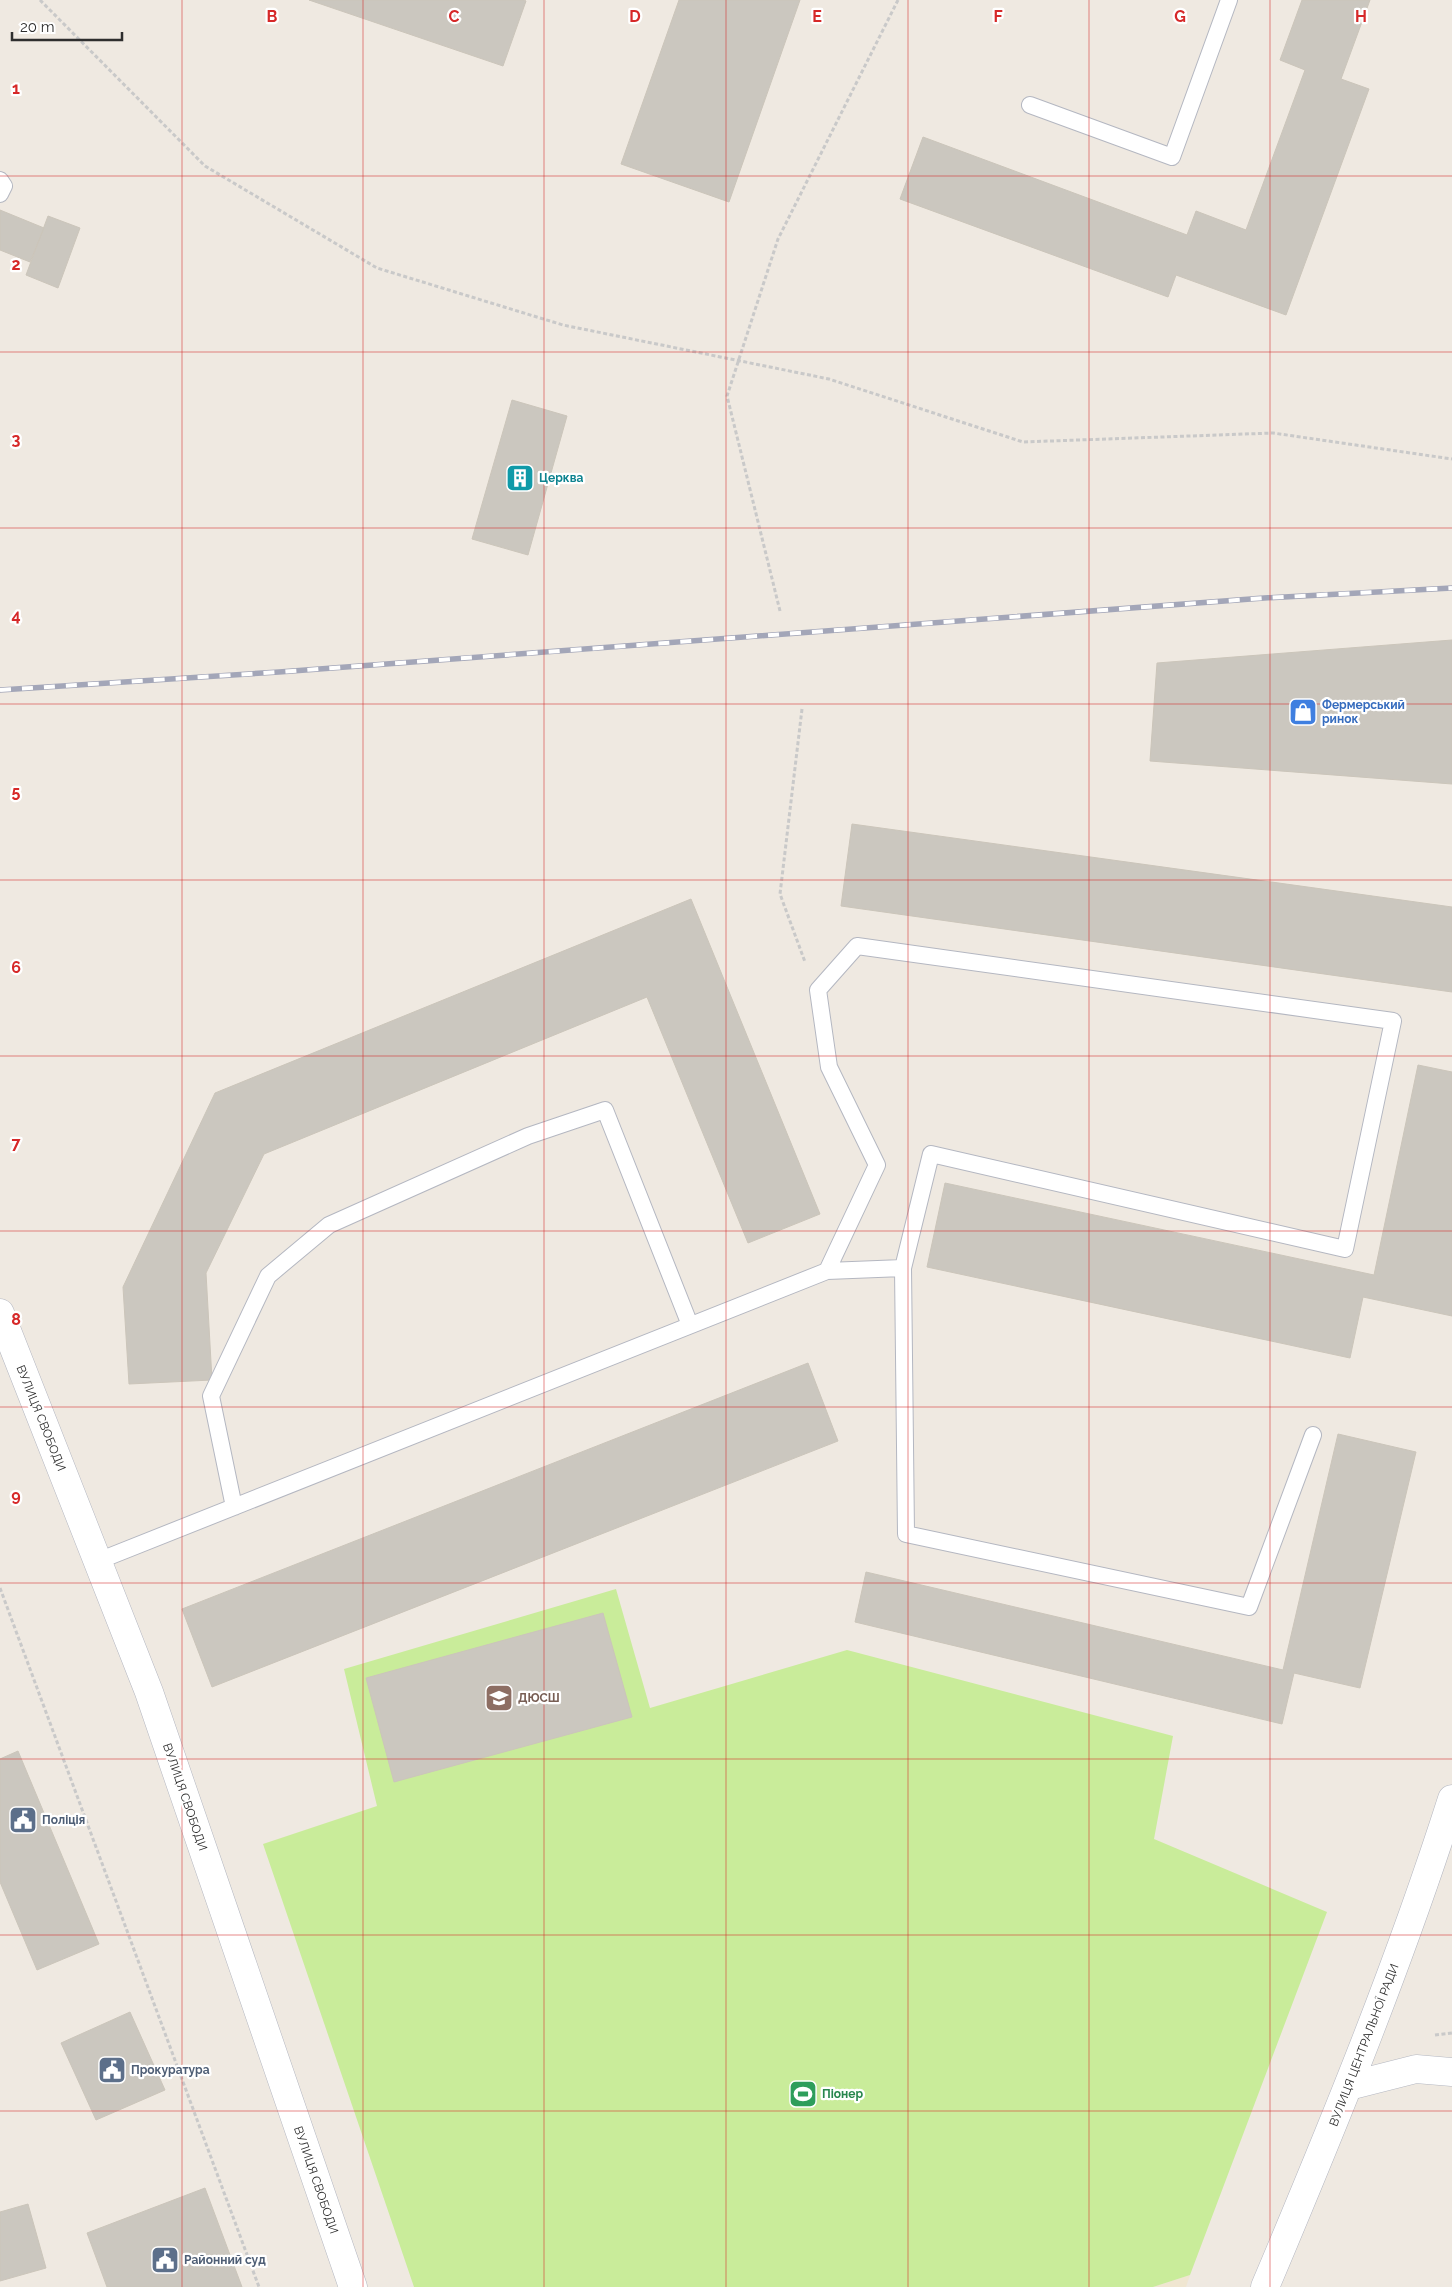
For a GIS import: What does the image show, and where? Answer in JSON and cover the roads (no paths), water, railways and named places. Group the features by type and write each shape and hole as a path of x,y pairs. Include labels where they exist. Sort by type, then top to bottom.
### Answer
{"main road":[{"name":"ВУЛИЦЯ СВОБОДИ","path":"3,1326 149,1692 353,2287"},
{"name":"ВУЛИЦЯ ЦЕНТРАЛЬНОЇ РАДИ","path":"1265,2287 1350,2086 1421,1898 1452,1799"},
{"path":"1350,2086 1416,2070 1452,2072"}],"lane":[{"path":"1030,105 1172,157 1229,0"},
{"path":"0,180 4,186 0,194"},
{"path":"827,1271 877,1164 829,1067 818,990 856,946 1393,1020 1345,1249 931,1154 903,1268 906,1534 1249,1607 1313,1435"},
{"path":"234,1507 211,1396 268,1276 329,1225 528,1136 605,1110 690,1325"},
{"path":"98,1561 827,1271 903,1268"}],"railway":[{"path":"0,690 279,672 1264,598 1452,588"}],"place":[{"name":"Церква","path":"520,478"},
{"name":"Фермерський ринок","path":"1303,712"},
{"name":"ДЮСШ","path":"499,1698"},
{"name":"Поліція","path":"23,1820"},
{"name":"Прокуратура","path":"112,2070"},
{"name":"Піонер","path":"803,2094"},
{"name":"Районний суд","path":"165,2260"}]}
